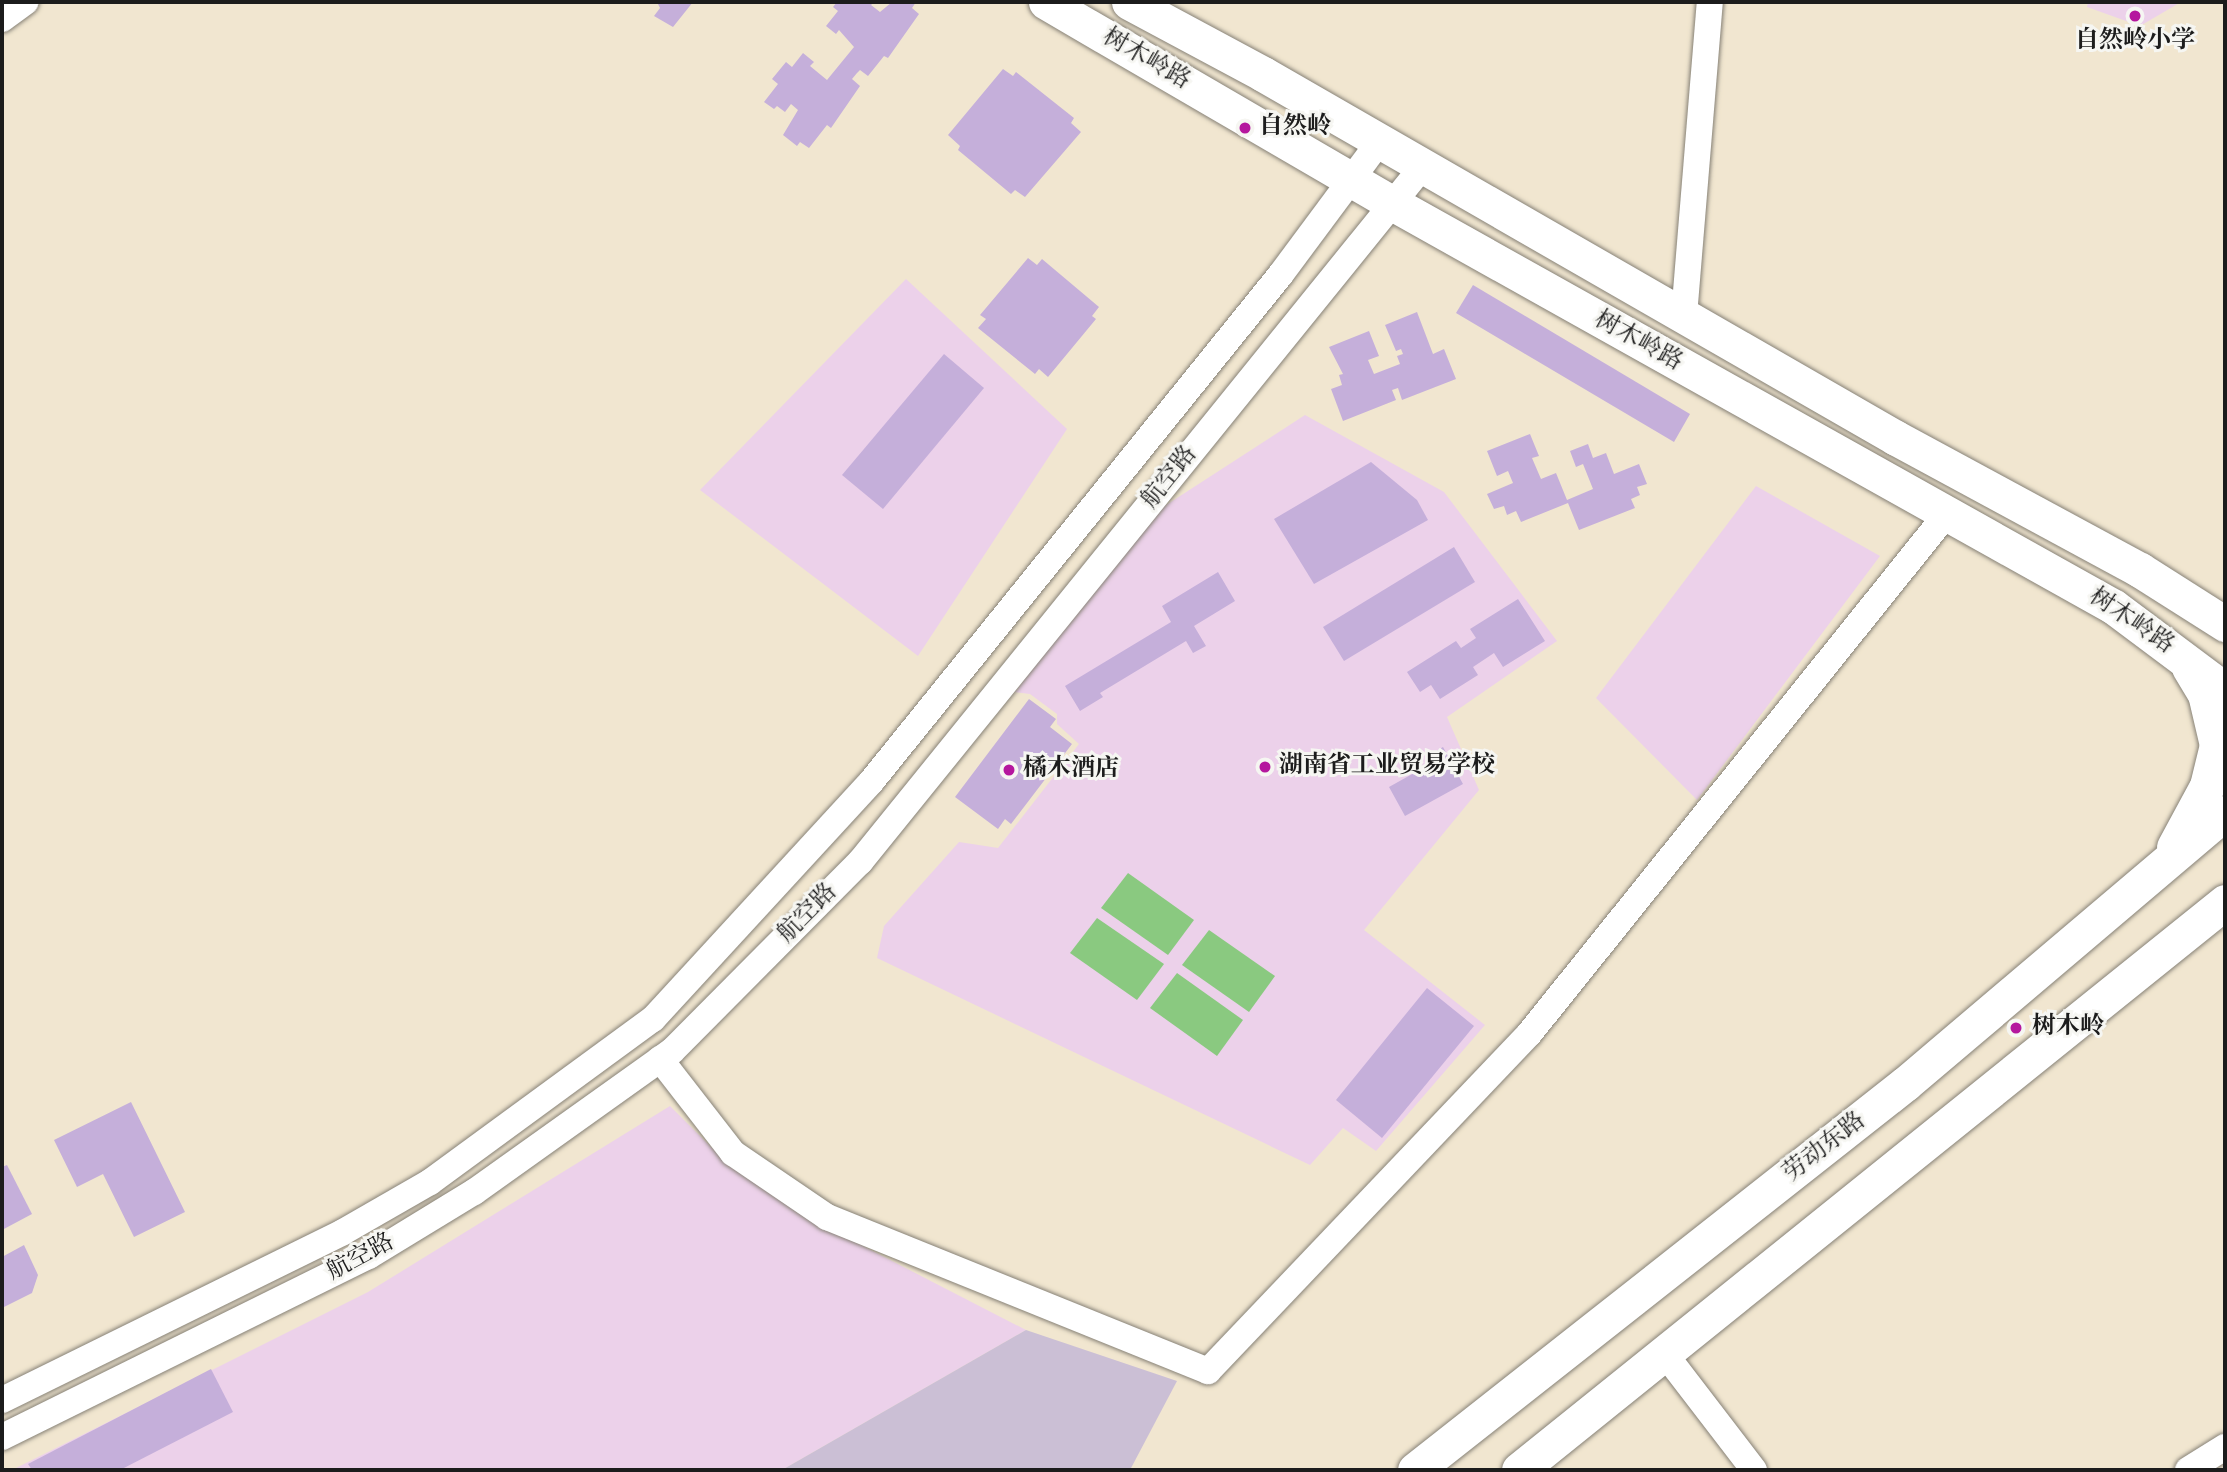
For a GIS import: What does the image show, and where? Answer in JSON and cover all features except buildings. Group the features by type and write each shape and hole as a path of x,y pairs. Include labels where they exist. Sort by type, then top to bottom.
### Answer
{"main road":[{"name":"树木岭路","path":"1046,2 1392,203 1945,516 2113,607 2225,690"},
{"name":"树木岭路","path":"1129,2 2140,570 2225,624"},
{"path":"2165,865 2207,786 2217,745 2205,694 2183,657"},
{"name":"劳动东路","path":"1415,1470 1905,1084 2225,813"},
{"path":"1519,1470 2225,902"}],"street":[{"path":"2,19 25,2"},
{"name":"树木岭路","path":"1684,316 1710,2"},
{"name":"航空路","path":"2,1400 342,1232 430,1182 653,1019 871,782 1272,285 1379,142"},
{"name":"航空路","path":"2,1437 369,1256 474,1192 666,1055 860,862 1423,166"},
{"path":"653,1019 666,1055 733,1153 827,1217 1208,1371 1529,1034 1945,516"},
{"path":"342,1232 369,1256"},
{"path":"1665,1354 1754,1470"},
{"path":"2188,1470 2225,1447"}],"shaded area":[{"name":"自然岭小学","path":"2088,2 2181,2 2140,26 2087,7"},
{"path":"906,279 1067,429 918,656 700,490"},
{"name":"湖南省工业贸易学校","path":"1305,415 1444,492 1557,641 1447,717 1479,790 1364,930 1485,1025 1376,1151 1343,1128 1310,1165 877,958 884,926 959,842 998,848 1079,744 1057,724 1057,714 1030,694 1015,692 1041,657 1160,509"},
{"path":"1756,486 1880,556 1697,800 1596,698"},
{"path":"670,1106 732,1168 824,1226 1026,1330 782,1470 12,1470 368,1292"},
{"path":"1026,1330 1177,1381 1130,1470 782,1470"}],"green space":[{"path":"1128,873 1194,920 1168,955 1101,908"},
{"path":"1097,918 1164,964 1137,1000 1070,953"},
{"path":"1209,930 1275,976 1249,1012 1182,965"},
{"path":"1177,973 1243,1020 1217,1056 1150,1008"}],"place":[{"name":"自然岭小学","path":"2135,16"},
{"name":"自然岭","path":"1245,128"},
{"name":"湖南省工业贸易学校","path":"1265,767"},
{"name":"橘木酒店","path":"1009,770"},
{"name":"树木岭","path":"2016,1028"}]}
